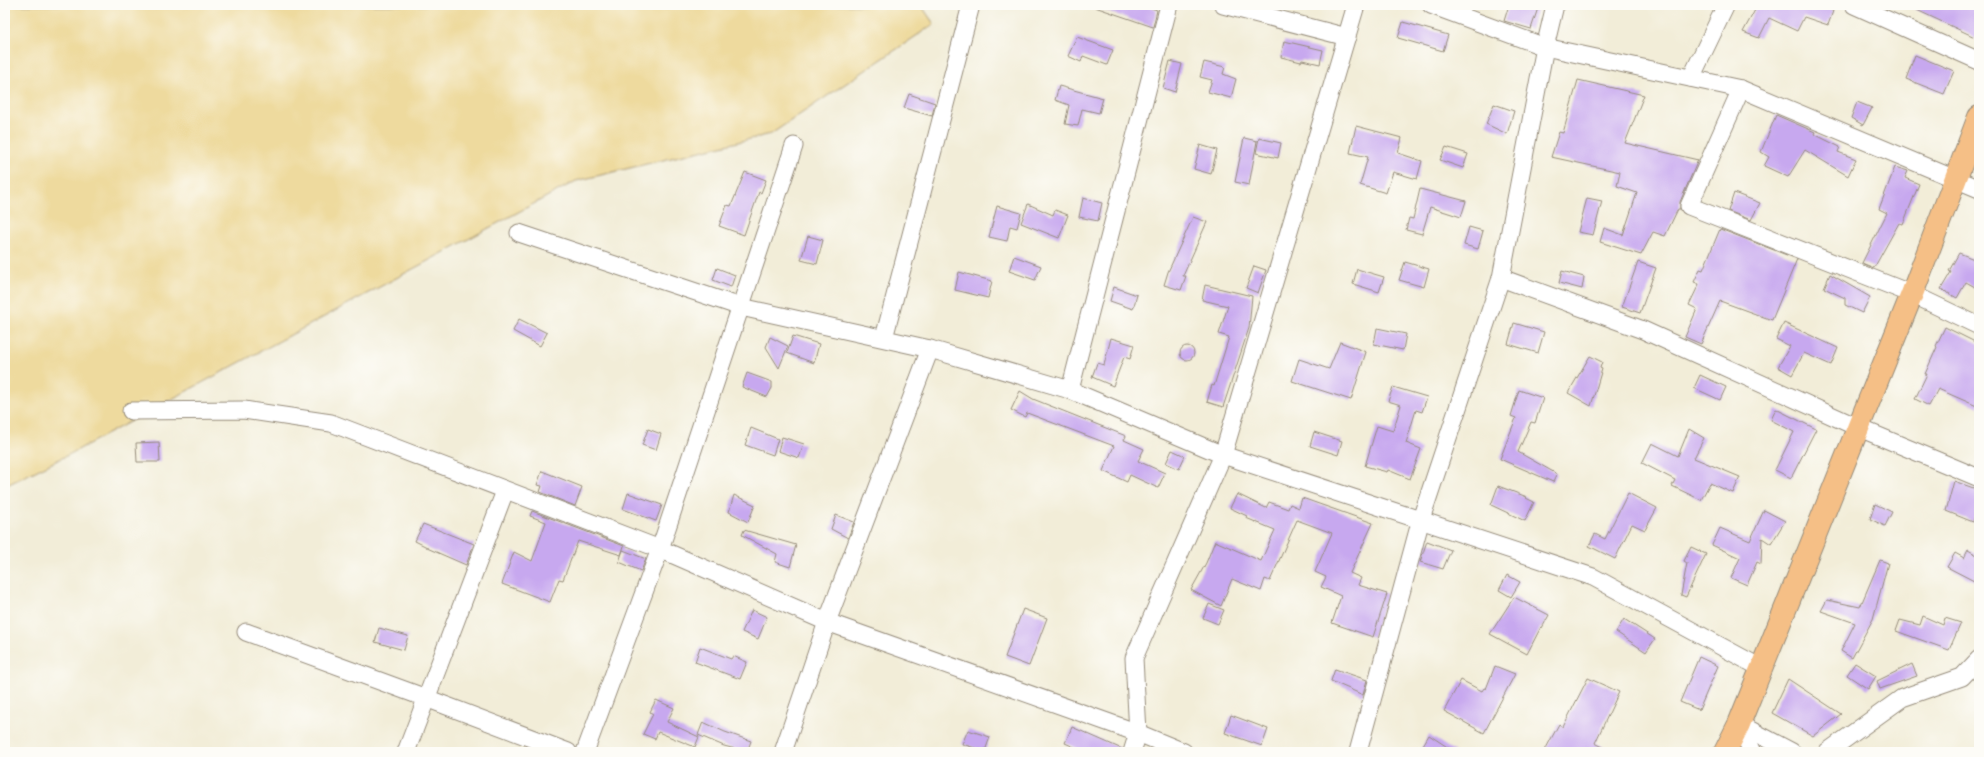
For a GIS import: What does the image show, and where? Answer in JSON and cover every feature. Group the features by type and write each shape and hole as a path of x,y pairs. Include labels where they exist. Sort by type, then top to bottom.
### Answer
{"main road":[{"path":"1725,752 1739,724 1762,668 1857,427 1912,294 1979,117"}],"street":[{"path":"884,338 972,5"},
{"path":"1070,390 1169,5"},
{"path":"1223,5 1347,37"},
{"path":"1132,752 1138,733 1134,658 1223,455 1356,5"},
{"path":"1431,5 1545,47 1741,89 1979,189"},
{"path":"1358,752 1421,519 1501,278 1545,47 1555,5"},
{"path":"1691,78 1726,5"},
{"path":"1854,5 1979,61"},
{"path":"1741,89 1688,206 1912,294 1979,326"},
{"path":"584,752 660,549 794,146"},
{"path":"519,233 741,307 930,349 1070,390 1223,455 1421,519 1593,577 1762,668"},
{"path":"1501,278 1643,330 1857,427 1979,478"},
{"path":"783,752 827,622 930,349"},
{"path":"131,411 244,410 331,423 505,491 660,549 827,622 1138,733 1184,752"},
{"path":"406,752 505,491"},
{"path":"246,632 568,752"},
{"path":"1826,752 1902,698 1962,677 1979,659"},
{"path":"1739,724 1752,752"},
{"path":"1739,724 1792,752"}],"sand":[{"path":"5,5 921,5 934,24 771,134 576,181 72,453 5,486"}],"building":[{"path":"1095,5 1143,5 1157,10 1153,27 1095,7"},
{"path":"1509,5 1539,5 1531,29 1504,21"},
{"path":"1744,5 1820,5 1833,11 1828,25 1804,17 1797,31 1769,18 1759,38 1743,32 1755,10"},
{"path":"1906,5 1979,5 1979,39"},
{"path":"1403,22 1448,35 1443,51 1398,38"},
{"path":"1077,37 1113,50 1107,65 1083,56 1081,62 1068,56"},
{"path":"1284,41 1323,50 1320,64 1302,60 1301,62 1281,57"},
{"path":"1915,55 1954,71 1944,94 1906,79"},
{"path":"1170,61 1182,64 1175,92 1163,88"},
{"path":"1204,62 1225,67 1223,74 1236,79 1231,98 1208,92 1212,80 1200,77"},
{"path":"1578,80 1644,95 1625,143 1698,160 1680,202 1680,209 1678,209 1665,236 1653,232 1641,255 1600,242 1604,228 1623,235 1637,193 1617,186 1620,172 1551,157 1559,132 1563,133"},
{"path":"1059,86 1103,98 1099,113 1082,109 1078,126 1065,124 1069,105 1055,100"},
{"path":"909,94 935,103 932,116 904,108"},
{"path":"1857,102 1872,108 1863,125 1851,118"},
{"path":"1494,104 1514,111 1507,134 1486,124"},
{"path":"1776,115 1815,132 1814,134 1840,147 1838,152 1856,159 1848,176 1805,150 1788,177 1764,166 1769,157 1761,152"},
{"path":"1356,126 1402,138 1398,153 1422,161 1417,179 1393,172 1386,193 1360,185 1368,157 1350,153"},
{"path":"1244,138 1257,141 1249,185 1235,182"},
{"path":"1259,138 1281,143 1278,158 1256,153"},
{"path":"1200,145 1217,150 1211,174 1194,169"},
{"path":"1446,147 1468,154 1463,168 1440,160"},
{"path":"1895,167 1908,171 1905,178 1919,184 1903,224 1899,223 1874,268 1862,263 1887,213 1879,209"},
{"path":"745,172 766,180 761,193 759,192 744,235 719,226 727,205 731,206"},
{"path":"1420,189 1466,201 1461,217 1430,207 1422,234 1406,230 1409,218 1413,219"},
{"path":"1734,193 1760,203 1751,220 1728,211"},
{"path":"1083,198 1102,203 1098,221 1079,217"},
{"path":"1587,198 1602,201 1593,235 1578,232"},
{"path":"1028,204 1053,215 1055,210 1068,215 1059,238 1021,223"},
{"path":"997,206 1021,213 1017,228 1010,226 1007,241 989,237"},
{"path":"1193,217 1207,222 1183,276 1186,276 1181,290 1164,285 1168,272"},
{"path":"1469,227 1483,231 1478,249 1464,245"},
{"path":"1720,229 1797,259 1772,320 1720,301 1701,344 1685,337 1697,309 1689,305 1699,284 1694,282 1700,269 1703,270"},
{"path":"808,236 823,240 817,264 801,260"},
{"path":"1959,253 1979,261 1979,279 1975,287 1966,282 1957,298 1941,289 1951,272 1949,271"},
{"path":"1014,256 1041,266 1035,280 1009,271"},
{"path":"1405,262 1429,269 1424,287 1399,280"},
{"path":"1638,262 1656,268 1640,313 1622,307"},
{"path":"1254,266 1266,270 1258,293 1246,288"},
{"path":"717,268 735,275 731,287 713,280"},
{"path":"1357,269 1384,277 1379,292 1353,284"},
{"path":"1562,271 1584,277 1582,289 1559,283"},
{"path":"959,272 992,281 988,298 955,290"},
{"path":"1830,274 1870,297 1862,313 1845,305 1845,298 1824,288"},
{"path":"1205,285 1252,296 1249,328 1223,407 1207,402 1212,385 1214,386 1229,337 1219,334 1228,306 1202,300"},
{"path":"1114,287 1137,295 1133,309 1110,301"},
{"path":"519,319 547,333 540,346 513,331"},
{"path":"1514,323 1544,332 1538,353 1508,344"},
{"path":"1784,323 1838,348 1831,365 1804,353 1792,375 1778,367 1790,346 1776,339"},
{"path":"1945,327 1979,344 1979,407 1938,389 1929,406 1915,399 1927,374 1925,374"},
{"path":"1377,328 1406,334 1403,350 1374,344"},
{"path":"793,336 819,344 814,363 787,353"},
{"path":"770,337 788,346 779,368 766,347"},
{"path":"1111,338 1134,345 1130,359 1124,357 1113,386 1092,377 1097,363 1104,365"},
{"path":"1340,342 1366,352 1351,400 1292,381 1299,359 1329,369"},
{"path":"1187,346 1192,348 1194,353 1192,358 1187,360 1182,358 1180,353 1182,348"},
{"path":"1590,356 1602,362 1600,368 1602,369 1591,406 1568,393"},
{"path":"747,373 772,382 772,388 767,397 742,387"},
{"path":"1700,375 1726,387 1720,400 1694,388"},
{"path":"1393,387 1427,397 1422,412 1416,410 1406,443 1421,449 1410,479 1388,470 1387,472 1365,466 1377,426 1393,431 1401,405 1388,401"},
{"path":"1519,390 1543,398 1535,423 1531,422 1518,452 1557,474 1553,482 1500,459 1516,418 1511,416"},
{"path":"1020,391 1033,399 1126,436 1124,440 1144,449 1138,461 1165,473 1158,488 1130,475 1127,482 1103,471 1114,446 1027,413 1025,417 1011,410"},
{"path":"1776,409 1816,429 1791,478 1775,470 1794,432 1771,420"},
{"path":"751,428 778,439 773,455 745,445"},
{"path":"648,429 661,434 656,450 642,445"},
{"path":"1689,429 1704,438 1694,458 1740,477 1733,493 1710,483 1701,500 1672,486 1675,480 1642,463 1652,443 1678,456"},
{"path":"1314,432 1342,441 1338,455 1310,446"},
{"path":"782,437 804,444 799,458 778,451"},
{"path":"159,442 160,462 137,462 136,443"},
{"path":"1172,450 1185,456 1179,469 1166,463"},
{"path":"542,471 582,487 575,506 540,492 542,486 537,485"},
{"path":"1954,481 1979,490 1979,503 1973,522 1946,511"},
{"path":"1498,486 1527,497 1526,498 1534,502 1525,521 1491,505"},
{"path":"628,493 662,505 656,521 623,509"},
{"path":"1628,493 1657,508 1645,530 1632,524 1615,559 1589,546 1595,534 1605,539"},
{"path":"1237,494 1266,508 1269,502 1288,509 1290,504 1299,508 1302,498 1373,523 1350,573 1361,578 1358,585 1387,594 1373,637 1332,623 1341,596 1321,587 1326,577 1315,572 1332,533 1297,520 1270,581 1265,579 1261,591 1232,579 1221,606 1191,590 1206,563 1215,541 1261,561 1275,530 1246,518 1247,516 1230,508"},
{"path":"734,495 755,505 748,522 729,512"},
{"path":"1875,504 1892,512 1885,526 1870,519"},
{"path":"1764,510 1785,521 1771,544 1762,538 1761,564 1757,562 1747,585 1731,578 1740,558 1712,545 1720,528 1750,541"},
{"path":"532,511 624,546 621,555 578,541 563,580 559,579 550,602 502,584 514,552 532,561 546,522 530,516"},
{"path":"836,515 854,522 848,538 831,529"},
{"path":"423,524 474,544 466,565 427,548 415,541"},
{"path":"744,530 796,545 790,567 775,562 777,554 742,535"},
{"path":"1427,541 1451,550 1443,569 1420,562"},
{"path":"1691,547 1706,554 1686,597 1681,595 1687,563 1684,561"},
{"path":"623,550 646,559 641,571 619,562"},
{"path":"1968,550 1979,556 1979,573 1974,581 1947,567 1955,553 1964,558"},
{"path":"1880,560 1888,563 1873,619 1852,658 1841,651 1855,623 1821,611 1827,600 1860,607"},
{"path":"1507,575 1520,582 1511,597 1499,590"},
{"path":"1514,597 1549,615 1527,654 1490,634"},
{"path":"1209,604 1224,610 1218,624 1203,618"},
{"path":"1023,609 1047,618 1029,666 1005,657"},
{"path":"752,610 767,617 758,639 742,632"},
{"path":"1923,616 1943,625 1945,618 1961,623 1949,650 1896,631 1900,620 1920,625"},
{"path":"1624,619 1655,639 1646,652 1616,632"},
{"path":"379,628 408,636 404,650 375,642"},
{"path":"700,647 731,659 733,656 747,662 740,679 695,662"},
{"path":"1699,657 1718,666 1699,710 1680,702"},
{"path":"1855,663 1876,676 1868,689 1847,675"},
{"path":"1912,664 1917,676 1880,689 1877,681"},
{"path":"1495,666 1515,674 1484,733 1444,711 1461,680 1482,691 1484,688 1486,689"},
{"path":"1335,669 1367,680 1363,695 1331,681"},
{"path":"1588,678 1619,692 1595,743 1613,752 1544,752 1559,724 1563,727"},
{"path":"1788,679 1841,714 1813,736 1772,713"},
{"path":"656,700 674,708 667,722 699,737 695,747 658,732 655,739 643,734 653,714 650,712"},
{"path":"1231,715 1268,729 1262,746 1225,733"},
{"path":"703,722 725,732 751,741 747,752 724,746 698,735"},
{"path":"1072,727 1122,749 1122,752 1085,752 1065,743"},
{"path":"968,730 990,737 985,751 962,744"},
{"path":"1429,735 1455,752 1419,752"}]}
